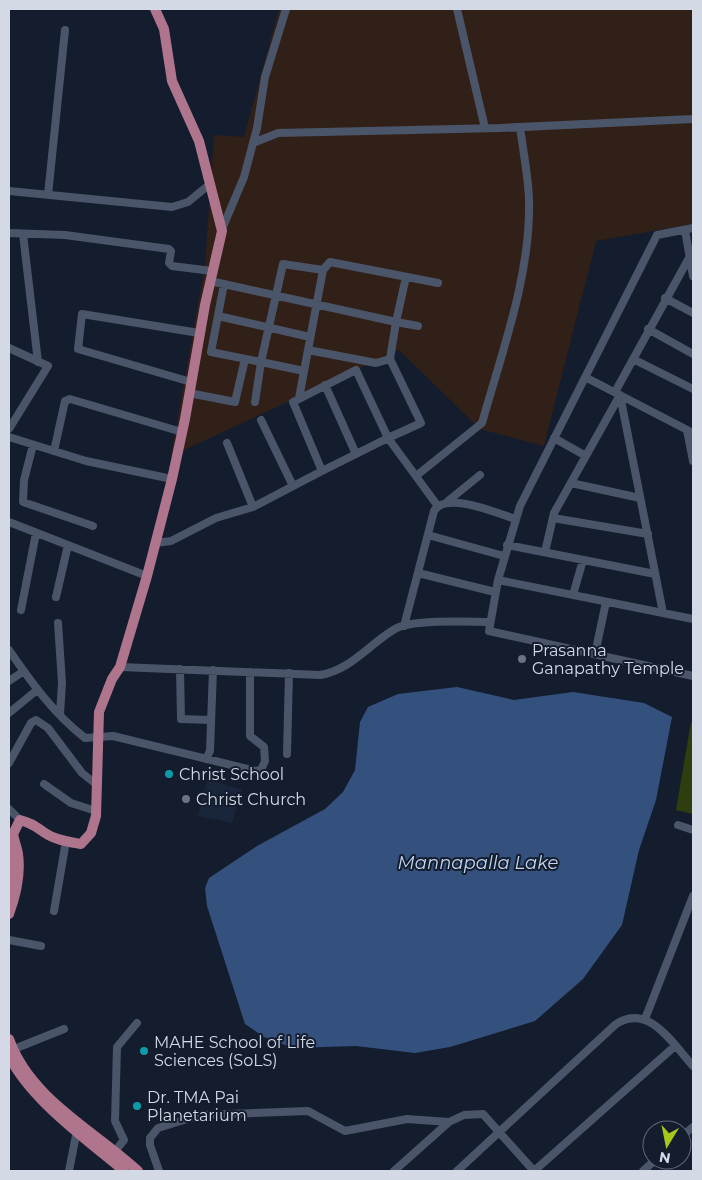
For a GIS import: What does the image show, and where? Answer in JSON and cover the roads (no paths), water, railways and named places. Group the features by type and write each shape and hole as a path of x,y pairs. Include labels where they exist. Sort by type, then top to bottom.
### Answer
{"main road":[{"path":"9,914 16,895 18,870 18,852 14,844 13,834 20,820 34,823 46,834 81,844 91,833 96,811 99,712 112,679 120,667 147,576 172,479 199,333 222,231 199,141 172,81 164,29 155,9"},
{"path":"9,896 10,852 14,844"},
{"path":"10,1049 28,1075 111,1155 124,1171"},
{"path":"10,1049 16,1071 34,1094 77,1130 111,1155 138,1171"}],"street":[{"path":"222,231 226,216 244,177 253,143 265,77 286,9"},
{"path":"457,9 485,128"},
{"path":"48,195 65,30"},
{"path":"253,143 278,133 485,128 693,118"},
{"path":"416,476 482,423 522,270 528,226 529,198 520,126"},
{"path":"9,191 172,207 188,202 210,184"},
{"path":"693,276 689,258 689,229 657,236 520,506 506,546 495,592 489,631 693,676"},
{"path":"9,233 66,235 170,249 169,262 172,266 211,276 224,284 418,326"},
{"path":"23,234 38,362"},
{"path":"545,552 553,518 586,456 648,329 689,258"},
{"path":"299,398 323,270 330,262 438,283"},
{"path":"255,402 261,362 283,264 323,270"},
{"path":"154,543 171,541 216,518 253,507 388,438 422,423 390,360 406,277"},
{"path":"224,284 210,352 304,371"},
{"path":"665,298 693,313"},
{"path":"199,333 82,314 78,349 234,402 245,359"},
{"path":"218,316 310,337"},
{"path":"648,329 693,354"},
{"path":"9,359 11,349 48,366 9,428"},
{"path":"308,350 376,363 390,360"},
{"path":"633,358 693,389"},
{"path":"322,471 293,402 356,370 388,438 437,505"},
{"path":"585,377 690,432 693,461"},
{"path":"325,385 356,454"},
{"path":"617,393 648,534 662,613"},
{"path":"54,451 66,401 70,399 182,432"},
{"path":"261,420 292,486"},
{"path":"9,437 110,467 172,479"},
{"path":"554,438 586,456"},
{"path":"227,442 253,507"},
{"path":"33,445 24,480 23,502 93,526"},
{"path":"437,505 448,501 480,476"},
{"path":"571,483 640,498"},
{"path":"448,501 515,519"},
{"path":"404,626 437,505"},
{"path":"553,518 648,534"},
{"path":"9,522 147,576"},
{"path":"20,610 36,533"},
{"path":"428,535 504,556"},
{"path":"56,597 68,545"},
{"path":"506,546 656,574"},
{"path":"573,595 583,560"},
{"path":"418,573 495,592"},
{"path":"498,580 693,619"},
{"path":"594,654 606,602"},
{"path":"120,667 289,674 332,673 346,666 396,628 412,624 490,622"},
{"path":"58,624 62,683 60,714"},
{"path":"9,650 36,690 85,738 112,736 256,771 260,770 265,761 264,747 250,736 250,672"},
{"path":"180,669 181,719 211,720"},
{"path":"206,759 210,751 213,670"},
{"path":"9,681 24,671"},
{"path":"287,754 289,674"},
{"path":"9,713 36,690"},
{"path":"9,763 31,723 36,720 48,728 82,774 97,785"},
{"path":"44,784 71,802 96,811"},
{"path":"9,809 20,820"},
{"path":"678,825 693,830"},
{"path":"54,911 66,841"},
{"path":"645,1018 693,896"},
{"path":"9,940 41,946"},
{"path":"457,1171 616,1024 627,1018 645,1018 693,1066"},
{"path":"111,1155 124,1140 115,1121 117,1047 137,1023"},
{"path":"10,1049 64,1029"},
{"path":"394,1171 449,1122 464,1115 483,1114 534,1171 675,1046"},
{"path":"159,1171 150,1145 150,1138 158,1128 200,1115 308,1111 345,1130 407,1118 449,1122"},
{"path":"69,1171 77,1130"}],"water":[{"name":"Mannapalla Lake","path":"457,687 514,700 573,692 644,703 672,717 656,800 639,850 622,925 583,979 535,1021 450,1047 415,1053 356,1046 293,1048 264,1037 245,1024 207,906 205,888 209,878 257,846 325,809 343,792 355,770 360,722 368,707 398,694"}],"place":[{"name":"Prasanna Ganapathy Temple","path":"522,659"},
{"name":"Christ School","path":"169,774"},
{"name":"Christ Church","path":"186,799"},
{"name":"MAHE School of Life Sciences (SoLS)","path":"144,1051"},
{"name":"Dr. TMA Pai Planetarium","path":"137,1106"}]}
